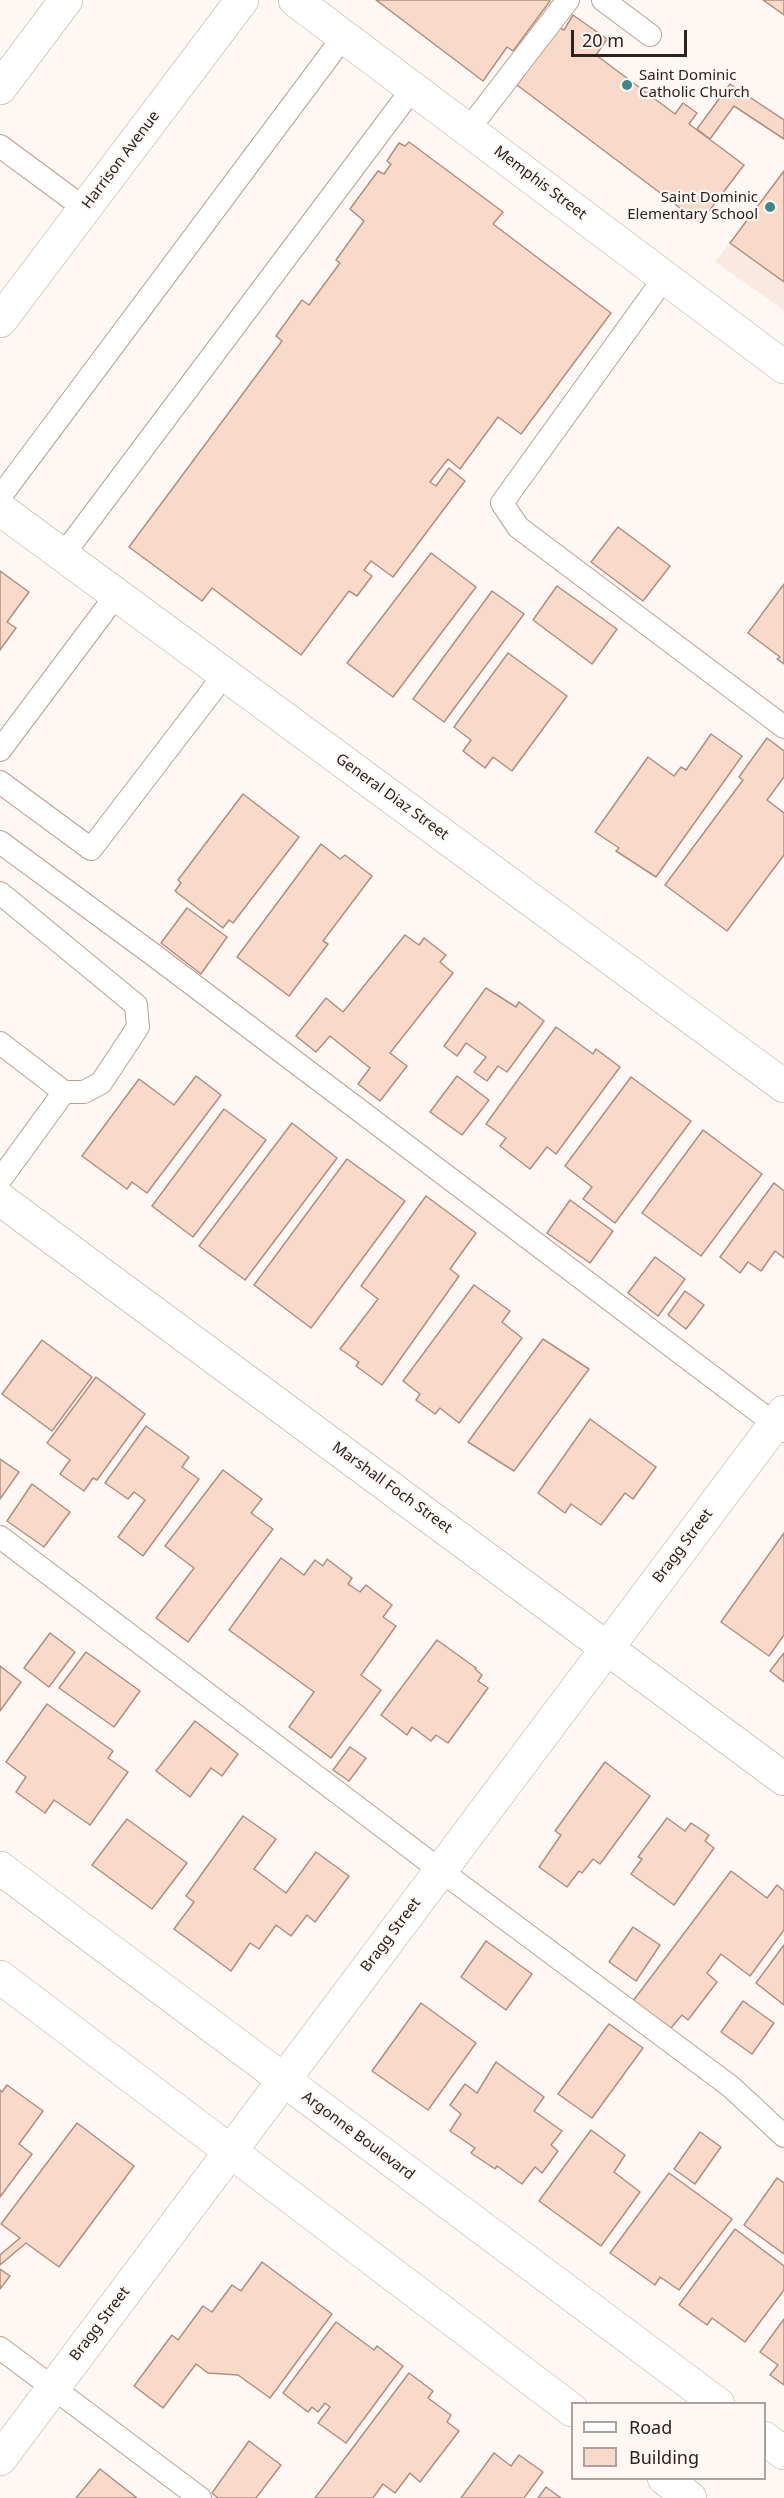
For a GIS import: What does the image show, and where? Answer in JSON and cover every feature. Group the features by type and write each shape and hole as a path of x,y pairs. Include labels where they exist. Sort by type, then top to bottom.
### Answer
{"street":[{"path":"0,88 66,0"},
{"name":"Harrison Avenue","path":"0,321 242,0"},
{"name":"Memphis Street","path":"295,0 784,367"},
{"name":"General Diaz Street","path":"0,508 784,1086"},
{"name":"Marshall Foch Street","path":"0,1199 784,1779"},
{"name":"Bragg Street","path":"0,2459 607,1647 781,1422"},
{"name":"Argonne Boulevard","path":"0,1868 717,2402"},
{"path":"0,1977 571,2408"},
{"path":"766,2439 784,2453"},
{"path":"667,2480 690,2498"}],"lane":[{"path":"468,130 568,0"},
{"path":"603,0 650,35"},
{"path":"0,497 344,36"},
{"path":"63,555 413,88"},
{"path":"0,146 84,208"},
{"path":"665,277 502,503 518,527 784,727"},
{"path":"0,750 117,594"},
{"path":"0,782 91,849 225,674"},
{"path":"0,842 781,1422"},
{"path":"0,893 136,1005 138,1027 101,1083 84,1092 64,1092 0,1043"},
{"path":"0,1180 64,1092"},
{"path":"0,1537 730,2086 784,2136"},
{"path":"0,2348 200,2498"}],"shaded area":[{"name":"Saint Dominic Elementary School","path":"784,171 784,310 715,262"}],"building":[{"path":"376,0 550,1 513,51 507,47 483,81"},
{"path":"763,0 784,0 784,15"},
{"path":"573,15 607,39 596,55 675,114 683,103 697,113 689,124 744,165 700,223 517,85 558,27 564,30"},
{"path":"730,84 784,120 784,139 734,106 710,139 697,129"},
{"path":"409,142 503,212 493,224 611,313 521,434 498,417 460,469 448,459 430,482 436,486 449,468 465,481 393,577 371,561 364,570 372,576 357,596 349,591 301,655 212,588 202,601 129,547 282,341 276,336 302,300 309,305 340,263 336,260 364,221 350,209 378,171 384,174 391,164 387,161 399,143 405,146"},
{"name":"Saint Dominic Elementary School","path":"784,171 784,282 730,243"},
{"path":"618,527 670,566 643,601 591,562"},
{"path":"431,553 476,587 393,697 347,663"},
{"path":"0,571 29,592 7,622 16,628 0,650"},
{"path":"784,584 784,664 777,659 780,657 748,633"},
{"path":"557,586 617,629 592,664 533,620"},
{"path":"492,591 524,614 444,722 413,699"},
{"path":"508,653 567,696 512,771 493,757 485,768 463,751 471,740 454,727"},
{"path":"711,734 742,756 656,877 616,851 619,848 595,832 648,757 674,776 681,767 686,770"},
{"path":"767,738 784,751 784,777 767,800 784,813 784,855 727,931 665,885 743,780 739,777"},
{"path":"243,794 299,837 233,923 229,920 223,928 175,891 181,883 178,880"},
{"path":"321,844 340,859 345,855 372,876 323,941 328,944 289,996 237,957"},
{"path":"187,908 227,937 201,974 161,943"},
{"path":"405,935 419,945 424,938 446,955 440,962 453,973 390,1053 407,1066 380,1101 358,1084 370,1068 330,1036 316,1052 296,1036 326,998 343,1012"},
{"path":"486,988 516,1007 519,1002 544,1021 507,1072 498,1066 487,1081 474,1072 486,1057 466,1043 457,1056 444,1046"},
{"path":"556,1027 593,1054 596,1049 620,1067 556,1154 547,1147 530,1169 500,1146 506,1138 486,1124"},
{"path":"196,1076 221,1095 147,1193 132,1182 127,1189 82,1156 139,1079 174,1105"},
{"path":"457,1076 489,1100 462,1135 430,1112"},
{"path":"631,1077 691,1121 615,1223 583,1199 592,1187 565,1166"},
{"path":"224,1109 266,1140 193,1237 152,1206"},
{"path":"292,1123 337,1158 245,1280 199,1246"},
{"path":"703,1130 762,1174 701,1256 642,1213"},
{"path":"347,1159 405,1201 311,1328 254,1285"},
{"path":"774,1183 784,1191 784,1258 775,1251 761,1271 748,1262 740,1273 720,1257"},
{"path":"426,1196 476,1233 450,1269 459,1276 382,1385 356,1366 359,1362 340,1349 378,1299 361,1286"},
{"path":"570,1200 613,1231 590,1263 547,1233"},
{"path":"655,1257 685,1279 658,1316 628,1293"},
{"path":"474,1285 510,1311 502,1322 522,1338 459,1423 440,1408 435,1414 416,1400 420,1394 403,1381"},
{"path":"685,1291 704,1305 686,1329 668,1315"},
{"path":"543,1339 589,1369 514,1471 468,1442"},
{"path":"42,1340 92,1377 52,1431 2,1394"},
{"path":"96,1377 145,1414 97,1480 93,1478 84,1491 60,1474 70,1460 47,1443"},
{"path":"590,1419 656,1467 633,1499 625,1493 601,1525 571,1504 565,1513 538,1493"},
{"path":"146,1426 189,1457 182,1467 199,1479 143,1556 118,1537 145,1500 134,1492 128,1499 105,1483"},
{"path":"0,1459 19,1472 0,1499"},
{"path":"223,1470 262,1499 251,1513 273,1529 188,1642 156,1618 194,1568 165,1546"},
{"path":"32,1484 70,1512 44,1547 7,1521"},
{"path":"784,1533 784,1635 769,1656 721,1622"},
{"path":"281,1558 304,1575 315,1560 323,1566 327,1559 352,1578 348,1584 360,1592 366,1585 392,1605 383,1617 396,1626 361,1675 381,1690 331,1758 289,1727 314,1692 229,1630"},
{"path":"50,1633 75,1652 49,1687 24,1668"},
{"path":"437,1640 476,1668 482,1675 478,1681 488,1688 448,1743 436,1735 431,1741 412,1727 407,1735 381,1715"},
{"path":"86,1652 140,1691 114,1727 59,1688"},
{"path":"784,1653 784,1682 770,1671"},
{"path":"0,1666 21,1682 0,1711"},
{"path":"47,1704 113,1751 108,1758 128,1772 90,1825 54,1800 45,1813 16,1792 26,1777 6,1762"},
{"path":"195,1721 238,1754 222,1776 211,1768 190,1797 156,1771"},
{"path":"350,1747 366,1758 349,1781 333,1770"},
{"path":"605,1762 650,1796 600,1864 593,1859 582,1873 579,1871 567,1887 539,1867 561,1835 555,1831"},
{"path":"243,1816 276,1839 254,1869 286,1893 316,1852 349,1876 315,1922 307,1915 291,1936 276,1925 259,1949 250,1943 231,1971 174,1929 194,1902 186,1896"},
{"path":"667,1818 685,1831 691,1823 709,1835 705,1841 714,1848 674,1905 631,1874 642,1859 638,1857"},
{"path":"127,1819 187,1863 152,1909 92,1865"},
{"path":"731,1871 767,1898 777,1885 784,1891 784,1930 750,1976 721,1954 707,1973 717,1982 688,2020 682,2015 671,2028 633,2001"},
{"path":"633,1927 660,1945 636,1981 609,1962"},
{"path":"486,1941 532,1974 506,2010 461,1977"},
{"path":"784,1945 784,2005 756,1983"},
{"path":"743,2001 774,2023 752,2054 721,2032"},
{"path":"421,2003 476,2043 428,2110 372,2071"},
{"path":"609,2024 643,2048 592,2118 558,2094"},
{"path":"496,2062 544,2097 534,2111 562,2131 551,2145 558,2151 542,2173 535,2167 522,2184 497,2166 495,2169 471,2153 475,2148 450,2131 461,2114 450,2105 465,2084 477,2093"},
{"path":"7,2085 43,2111 19,2144 32,2154 0,2197 0,2090 2,2092"},
{"path":"77,2123 134,2166 59,2267 26,2243 0,2265 0,2255 20,2238 1,2224"},
{"path":"591,2130 625,2155 614,2172 640,2192 601,2246 539,2201"},
{"path":"700,2132 721,2147 695,2184 674,2169"},
{"path":"669,2173 732,2219 679,2290 660,2277 655,2285 610,2253"},
{"path":"777,2178 784,2183 784,2254 744,2225"},
{"path":"735,2229 784,2266 784,2290 745,2342 712,2318 707,2325 679,2305"},
{"path":"262,2262 332,2314 270,2398 238,2375 208,2373 196,2364 163,2408 134,2386 172,2335 178,2340 203,2306 212,2312 232,2285 241,2291"},
{"path":"0,2269 10,2276 0,2289"},
{"path":"784,2319 784,2385 770,2375 778,2365 760,2352"},
{"path":"336,2322 374,2350 377,2346 403,2366 346,2443 318,2423 330,2407 325,2403 318,2412 312,2407 308,2412 283,2393"},
{"path":"409,2373 433,2391 428,2398 451,2415 447,2422 459,2431 420,2482 410,2473 395,2493 383,2484 373,2498 315,2498"},
{"path":"249,2441 281,2465 256,2498 218,2498 212,2493"},
{"path":"494,2453 511,2466 519,2455 543,2472 524,2498 461,2498"},
{"path":"100,2469 137,2498 76,2498"},
{"path":"546,2487 561,2498 538,2498"}],"place":[{"name":"Saint Dominic Catholic Church","path":"627,85"},
{"name":"Saint Dominic Elementary School","path":"770,207"}]}
